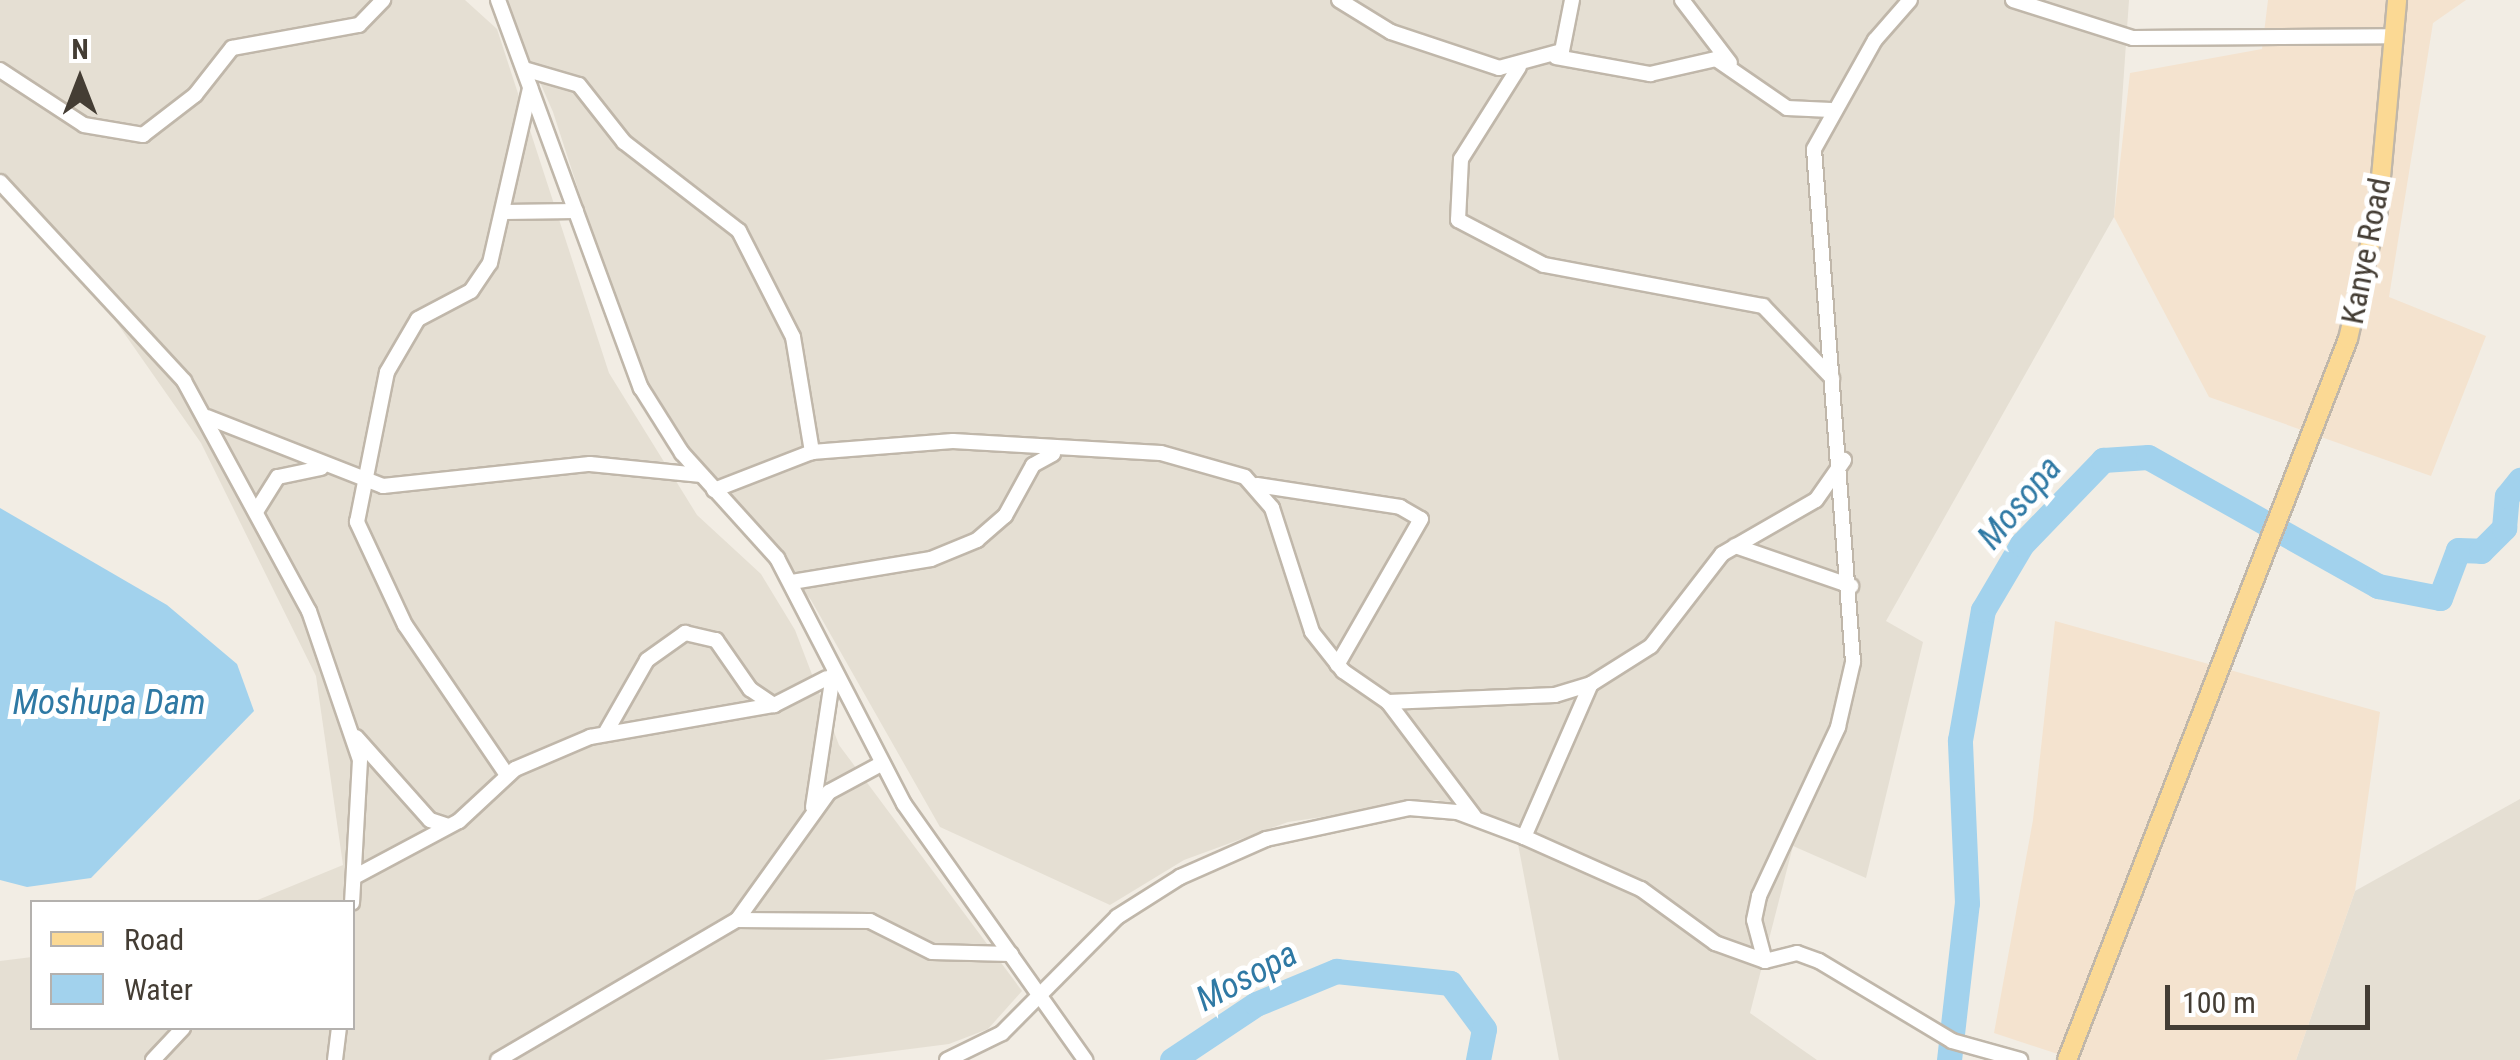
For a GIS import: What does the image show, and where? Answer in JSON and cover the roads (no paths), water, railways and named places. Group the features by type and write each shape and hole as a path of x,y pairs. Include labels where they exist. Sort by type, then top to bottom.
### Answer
{"main road":[{"name":"Kanye Road","path":"2067,1060 2290,492 2372,252 2397,0"}],"street":[{"path":"0,59 5,72 84,125 143,134 195,95 232,48 359,25 382,0"},
{"path":"498,0 641,388 701,476 792,582 833,674 881,764 1084,1058"},
{"path":"1339,0 1415,41 1519,67 1556,57 1650,74 1705,57 1736,71 1788,108 1831,110"},
{"path":"1556,57 1572,0"},
{"path":"1682,0 1736,71"},
{"path":"1765,961 1754,913 1838,727 1853,662 1844,460 1832,378 1813,170 1831,110 1910,0"},
{"path":"2013,0 2133,38 2392,36"},
{"path":"1519,67 1461,159 1458,220 1531,262 1763,306 1832,378"},
{"path":"524,68 579,84 624,142 739,231 793,338 812,452"},
{"path":"506,775 452,702 365,549 363,481 387,372 406,333 471,291 504,212 530,85"},
{"path":"0,182 147,332 206,417 309,611 355,736 356,876 352,900"},
{"path":"504,212 576,211"},
{"path":"206,417 363,481 590,464 701,476"},
{"path":"714,490 812,452 953,441 1059,452 1161,453 1258,485 1400,508 1420,519 1337,665"},
{"path":"792,582 932,559 978,540 1005,516 1034,465 1059,452"},
{"path":"1388,702 1555,695 1591,684 1650,646 1710,564 1734,546 1816,500 1844,460"},
{"path":"256,510 278,477 326,468"},
{"path":"1258,485 1312,632 1337,665 1388,702 1475,818"},
{"path":"1734,546 1851,586"},
{"path":"606,732 647,660 685,632 716,640 750,689 774,705"},
{"path":"356,876 448,826 506,775 606,732 774,705 833,674"},
{"path":"812,813 833,674"},
{"path":"1524,837 1591,684"},
{"path":"355,736 430,820 448,826"},
{"path":"498,1060 736,920 812,813 850,776 881,764"},
{"path":"947,1060 1002,1033 1038,992 1140,900 1230,852 1386,810 1475,818 1524,837 1641,889 1715,943 1765,961 1798,953 1819,961 1952,1041 2020,1060"},
{"path":"736,920 870,920 932,952 1012,954"},
{"path":"153,1060 181,1030"},
{"path":"335,1060 339,1030"}],"water":[{"name":"Moshupa Dam","path":"0,508 167,605 237,664 254,711 91,878 27,887 0,880"}],"waterway":[{"name":"Mosopa","path":"1949,1060 1967,903 1960,740 1983,610 2022,544 2103,460 2148,457 2378,586 2440,598 2458,550 2481,551 2504,528 2507,496 2520,480"},
{"name":"Mosopa","path":"1172,1060 1256,1004 1336,971 1450,983 1484,1029 1478,1060"}]}
